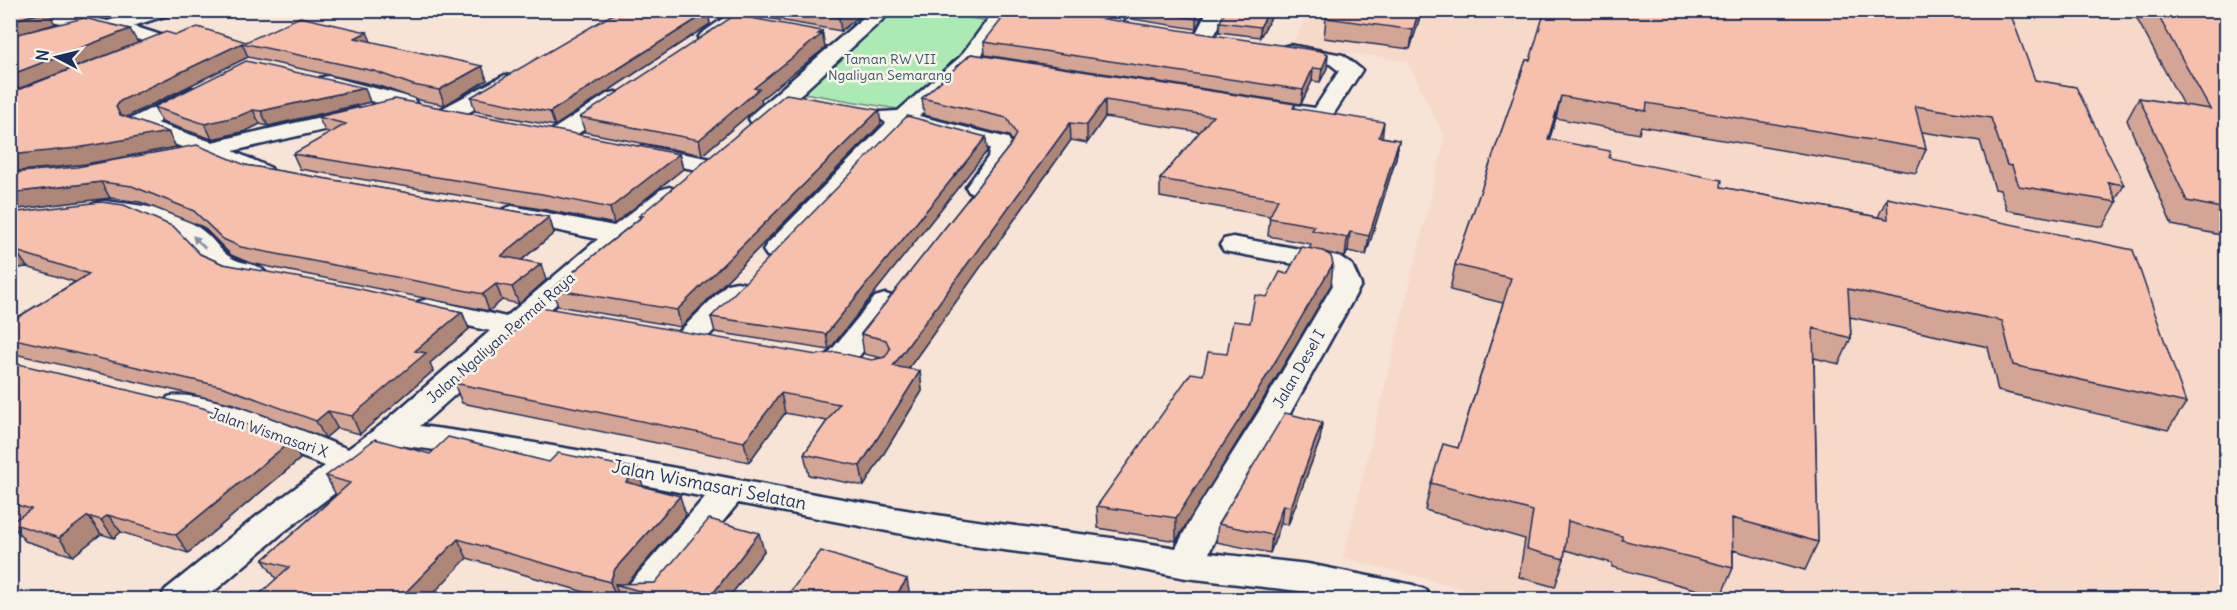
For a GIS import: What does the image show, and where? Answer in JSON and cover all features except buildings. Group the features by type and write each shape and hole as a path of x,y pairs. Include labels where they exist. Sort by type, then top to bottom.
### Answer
{"street":[{"path":"25,10 164,41 131,55"},
{"path":"50,35 164,10"},
{"name":"Jalan Ngaliyan Permai Raya","path":"392,433 535,319 619,235 724,150 794,101 837,39 884,10"},
{"path":"1203,39 1218,10"},
{"path":"722,345 677,338 759,268 903,119 967,61 1014,11"},
{"path":"702,14 747,18"},
{"path":"691,49 747,18"},
{"path":"1087,21 1119,21"},
{"path":"1180,36 1226,42"},
{"path":"1265,108 1321,117 1351,70 1344,63 1324,56 1270,48"},
{"path":"967,61 989,64"},
{"path":"450,114 521,73"},
{"path":"303,77 379,94 408,105 486,121"},
{"path":"209,86 137,123 211,149 253,171 287,177"},
{"path":"557,137 635,86"},
{"path":"168,159 408,105"},
{"path":"871,113 1000,143 1003,150 1000,158 962,207"},
{"path":"534,132 585,141"},
{"path":"627,150 724,150"},
{"path":"75,212 110,208 140,212 193,235 220,263 243,272 278,278"},
{"path":"489,211 619,235"},
{"name":"Jalan Desel I","path":"1186,564 1204,526 1272,417 1347,285 1342,271 1329,262 1233,245"},
{"path":"810,361 854,363 897,288"},
{"path":"402,303 535,319"},
{"name":"Jalan Wismasari X","path":"153,397 222,414 352,463"},
{"path":"178,600 269,525 392,433"},
{"name":"Jalan Wismasari Selatan","path":"392,433 525,451 956,531 1112,550 1186,564 1308,578 1413,600"},
{"path":"637,600 729,490"}],"shaded area":[{"path":"1310,10 2226,11 2226,599 1510,600 1343,558 1445,138 1407,61 1292,45"}],"green space":[{"name":"Taman RW VII Ngaliyan Semarang","path":"896,11 924,11 996,22 903,110 798,92"}]}
